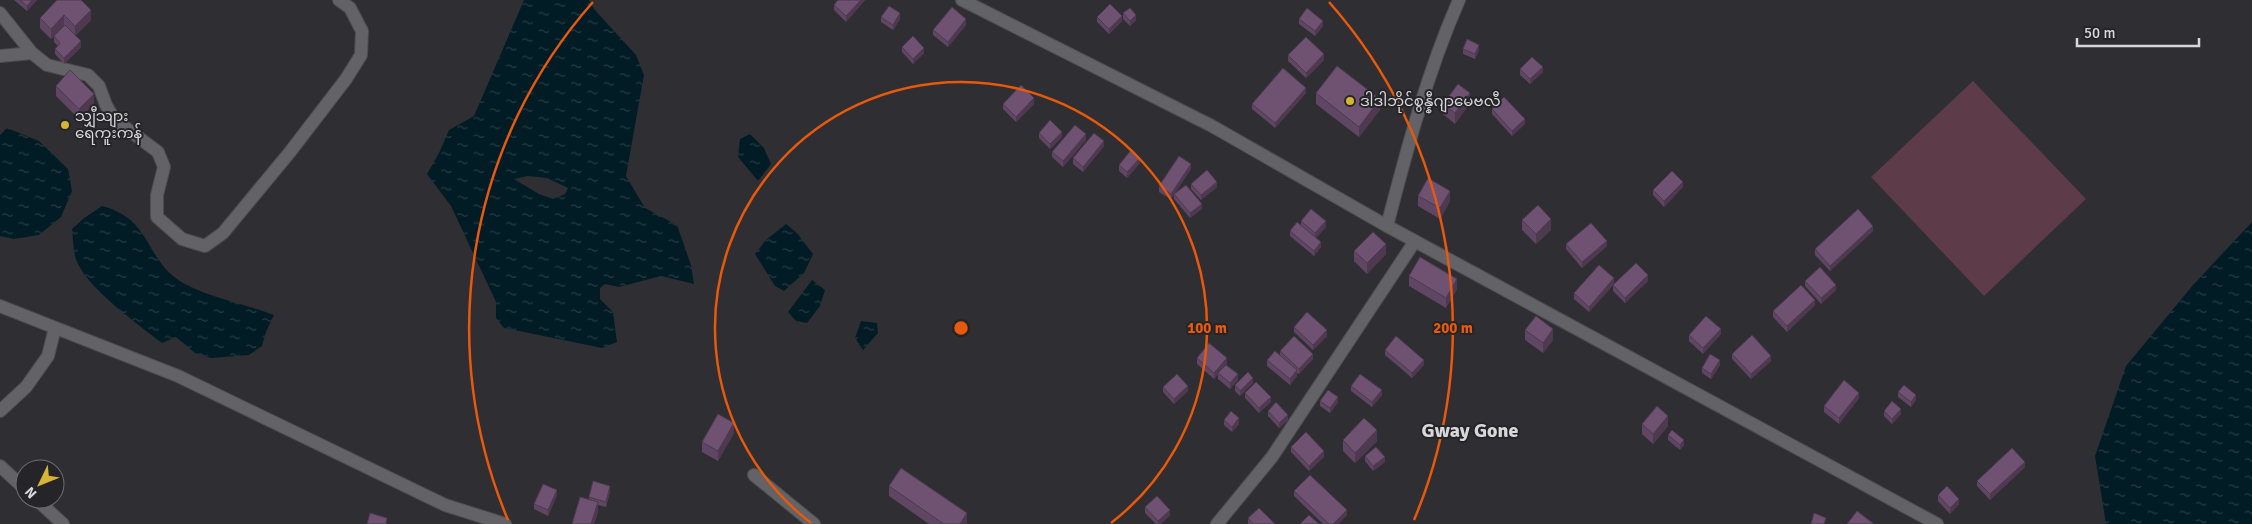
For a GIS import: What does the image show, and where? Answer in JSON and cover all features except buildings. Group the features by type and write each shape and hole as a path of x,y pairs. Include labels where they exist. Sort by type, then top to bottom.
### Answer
{"street":[{"path":"0,13 32,53 47,65 88,75 100,86 106,105 114,119 158,152 164,167 158,195 157,216 182,239 204,246 223,233 290,152 346,79 361,55 362,31 350,8 339,0"},
{"path":"962,0 1212,126 1387,226 1937,524"},
{"path":"1387,226 1413,127 1445,32 1459,0"},
{"path":"0,56 32,53"},
{"path":"1218,524 1272,457 1415,241"},
{"path":"0,306 178,376 445,505 505,524"},
{"path":"0,411 26,386 48,356 55,328"},
{"path":"0,466 15,480"},
{"path":"754,475 814,524"},
{"path":"47,509 63,524"}],"shaded area":[{"path":"1973,81 2086,199 1984,296 1871,177"}],"water":[{"path":"524,0 589,0 594,9 636,55 644,75 626,176 645,208 677,225 691,265 694,284 661,276 619,287 605,284 600,288 600,299 613,312 617,342 602,348 504,328 496,318 496,302 451,206 427,174 449,130 474,116","holes":["528,176 547,178 568,188 565,194 553,199 539,194 514,179"]},
{"path":"7,128 39,141 68,169 72,191 61,217 39,235 14,239 0,236 0,135"},
{"path":"750,134 764,148 771,164 758,181 738,157 740,139"},
{"path":"102,206 119,212 131,220 170,274 183,283 205,293 274,315 262,346 249,355 211,358 195,353 176,337 162,343 112,303 88,279 75,256 73,246 72,229"},
{"path":"2252,222 2252,524 2106,524 2095,456 2126,366 2193,285"},
{"path":"786,224 797,233 813,254 804,273 784,291 775,286 755,254 766,240"},
{"path":"812,280 825,290 820,306 807,323 796,321 788,312"},
{"path":"861,321 877,323 878,333 863,350 855,338"}],"place":[{"name":"ဒါဒါဘိုင်စွန္နီဂျာမေဗလီ","path":"1350,101"},
{"name":"သျှီသျား ရေကူးကန်","path":"65,125"}],"district":[{"name":"Gway Gone","path":"1470,430"}]}
